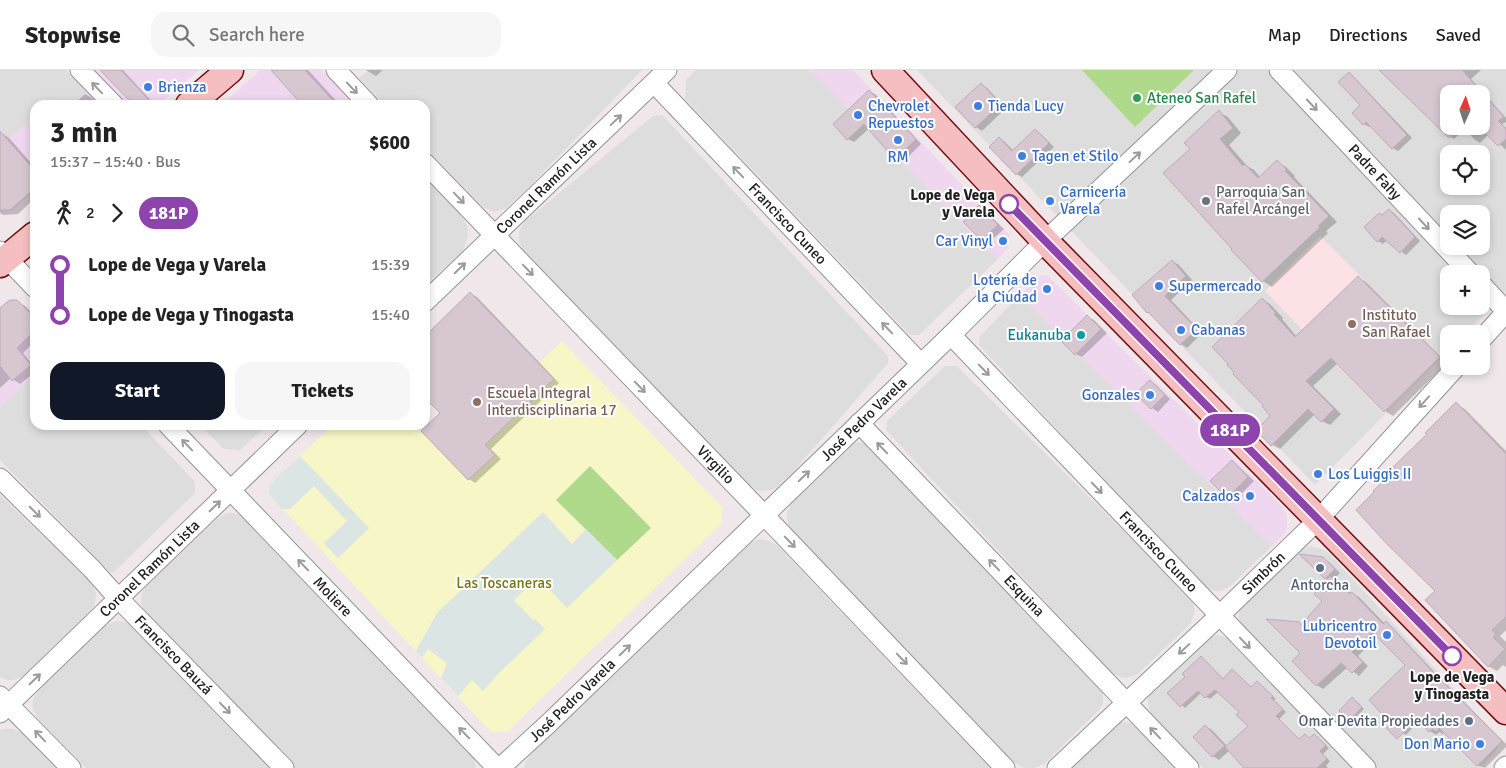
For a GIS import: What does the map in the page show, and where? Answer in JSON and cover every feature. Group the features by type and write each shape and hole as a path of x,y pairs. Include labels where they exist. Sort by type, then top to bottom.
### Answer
{"main road":[{"path":"195,100 230,70"},
{"path":"884,70 1045,242 1506,711"},
{"path":"2,258 30,238"}],"street":[{"path":"80,70 109,100"},
{"path":"336,70 364,100"},
{"name":"Coronel Ramón Lista","path":"430,297 668,70"},
{"name":"José Pedro Varela","path":"499,768 548,724 1045,242 1227,70"},
{"name":"Padre Fahy","path":"1279,70 1463,265"},
{"name":"Francisco Cuneo","path":"654,83 920,363"},
{"name":"Virgilio","path":"430,168 764,514 1005,768"},
{"path":"2,258 30,283"},
{"path":"1490,294 1506,312 1490,330"},
{"name":"Francisco Cuneo","path":"951,335 1366,768"},
{"name":"Simbrón","path":"1056,768 1219,616 1318,520 1449,375"},
{"name":"Esquina","path":"858,423 1189,768"},
{"name":"Moliere","path":"173,430 499,768"},
{"name":"Coronel Ramón Lista","path":"3,705 118,598 293,430"},
{"name":"Francisco Bauzá","path":"0,478 92,569 284,768"},
{"path":"3,705 71,768"}],"shaded area":[{"path":"0,70 66,70 87,92 77,100 30,100 30,121 8,139 0,130"},
{"path":"94,70 199,70 164,100 122,100"},
{"path":"260,70 321,70 350,100 227,100"},
{"path":"368,70 642,70 528,188 505,209 494,212 483,207 430,152 430,100 380,100 359,78"},
{"path":"696,70 809,70 998,259 919,335 910,335 685,99 686,80"},
{"path":"809,70 853,70 1009,235 1008,248 998,259"},
{"path":"917,70 1506,70 1506,292 1490,308 1490,265 1440,265 1440,315 1484,315 1474,325 1440,325 1440,359 1315,485"},
{"path":"87,92 94,100 77,100"},
{"path":"662,115 888,356 888,363 793,472 771,490 759,491 750,486 523,250 519,242 519,231 525,221 653,116"},
{"path":"30,121 30,195 11,211 0,211 0,130 8,139"},
{"path":"430,183 461,215 467,225 468,236 463,251 430,281"},
{"name":"Instituto San Rafael","path":"1320,236 1440,358 1384,414 1265,291"},
{"path":"1042,275 1048,276 1283,507 1287,516 1287,528 1284,534 1272,546 1020,295"},
{"path":"1020,295 1272,546 1230,586 1223,590 1215,591 1200,585 979,345 980,336"},
{"path":"8,300 20,301 30,311 30,378 0,407 0,307"},
{"path":"945,366 957,366 1192,599 1195,611 1191,623 1139,673 1124,678 1111,672 886,430 887,421"},
{"path":"30,378 30,430 146,430 195,482 195,493 113,573 0,460 0,407"},
{"path":"205,430 262,430 240,450 224,449"},
{"path":"858,442 868,444 1103,692 1103,704 1097,712 1044,764 1035,768 1025,768 1015,763 788,524 787,513 791,504 853,444"},
{"path":"300,456 369,528 338,558 324,543 347,521 314,486 290,509 282,509 269,494 270,484"},
{"path":"0,495 91,583 96,593 95,603 91,610 24,675 14,680 0,677"},
{"path":"543,512 572,544 586,529 617,560 567,608 538,577 514,600 534,621 535,619 545,629 483,691 472,680 458,696 441,678 447,663 428,649 422,658 416,651 437,613"},
{"path":"233,513 245,519 471,754 476,768 295,768 147,616 143,611 141,600 142,593 146,587 218,518 225,514"},
{"path":"759,539 777,545 990,768 524,768 531,754 748,544"},
{"path":"1311,546 1329,553 1497,736 1498,748 1481,768 1376,768 1244,631 1239,618 1243,603 1301,549"},
{"path":"117,621 133,626 273,768 86,768 37,718 32,707 33,700 38,691 105,626"},
{"path":"1217,635 1232,641 1354,768 1203,768 1153,717 1148,703 1152,690 1207,638"},
{"path":"1122,722 1133,723 1181,768 1069,768 1115,725"},
{"path":"13,729 23,734 56,768 0,768 0,730"}],"green space":[{"name":"Ateneo San Rafel","path":"1082,70 1194,70 1135,127"},
{"name":"Las Toscaneras","path":"562,341 722,507 722,523 507,732 491,732 269,494 270,484 328,430 420,430 469,480 495,455 485,445 554,379 539,363"},
{"path":"590,466 651,528 617,560 556,500"}],"building":[{"path":"100,70 121,70 149,100 129,100"},
{"path":"271,70 305,70 332,100 298,100"},
{"path":"1379,70 1462,70 1475,85 1440,85 1440,129"},
{"path":"1349,72 1407,135 1392,149 1366,122 1363,125 1352,113 1360,105 1338,82"},
{"name":"Tienda Lucy","path":"981,83 1001,104 975,128 955,107"},
{"path":"869,90 916,139 895,160 864,124 847,140 833,124"},
{"path":"1490,101 1504,117 1498,121 1506,129 1506,139 1498,146 1487,135 1490,135"},
{"path":"1219,110 1233,128 1220,139 1243,166 1245,164 1258,178 1277,160 1287,170 1285,171 1329,216 1318,226 1320,227 1262,282 1163,173 1190,149 1184,143"},
{"name":"Tagen et Stilo","path":"1035,129 1049,143 1016,175 989,147 999,137 1012,151"},
{"path":"0,131 30,165 30,192 10,210 0,210"},
{"path":"979,205 998,225 981,240 963,222"},
{"path":"1389,209 1415,237 1400,253 1382,237 1377,242 1364,227 1379,213 1382,215"},
{"path":"1172,260 1186,276 1165,296 1197,329 1180,345 1147,313 1132,295"},
{"path":"1358,276 1440,357 1384,412 1331,358 1306,381 1334,409 1321,422 1308,409 1271,446 1256,430 1270,416 1263,405 1233,374 1234,372 1228,364 1212,347 1262,298 1295,337"},
{"name":"Escuela Integral Interdisciplinaria 17","path":"470,292 554,379 485,445 495,455 468,480 421,431 430,430 430,422 440,413 430,403 430,331"},
{"path":"10,300 17,300 30,313 30,335 17,348 30,366 12,381 0,366 0,308"},
{"name":"Eukanuba","path":"1087,315 1101,329 1075,355 1061,341"},
{"name":"Gonzales","path":"1150,380 1165,395 1151,409 1135,394"},
{"path":"1456,402 1506,454 1506,617 1492,630 1496,634 1493,637 1505,649 1488,667 1425,600 1435,591 1386,543 1356,510 1393,472 1390,470"},
{"path":"1232,460 1248,477 1227,498 1210,481"},
{"path":"1299,554 1323,557 1335,569 1325,579"},
{"path":"1330,576 1350,594 1352,592 1383,624 1386,621 1433,672 1502,741 1477,766 1439,728 1436,732 1433,729 1429,732 1418,719 1397,739 1386,728 1391,724 1369,700 1405,665 1372,632 1352,652 1363,662 1352,673 1341,663 1316,686 1292,661 1300,653 1266,619 1299,622 1301,625 1322,601 1314,594"},
{"path":"1201,656 1223,679 1232,669 1251,687 1257,681 1273,696 1271,698 1283,709 1276,716 1299,739 1305,734 1309,738 1314,734 1326,745 1320,751 1327,759 1317,768 1244,768 1225,747 1248,726 1236,715 1239,712 1215,690 1205,698 1198,691 1180,707 1167,693 1185,677 1182,674"},
{"path":"1352,697 1362,707 1349,721 1339,711"},
{"path":"1205,725 1225,746 1212,757 1193,737"}],"bus line":[{"name":"181P","path":"1009,204 1452,656"}],"place":[{"name":"Brienza","path":"148,87"},
{"name":"Ateneo San Rafel","path":"1137,98"},
{"name":"Tienda Lucy","path":"978,106"},
{"name":"Chevrolet Repuestos","path":"858,115"},
{"name":"RM","path":"898,140"},
{"name":"Tagen et Stilo","path":"1022,156"},
{"name":"Carnicería Varela","path":"1050,201"},
{"name":"Parroquia San Rafel Arcángel","path":"1206,201"},
{"name":"Lope de Vega y Varela","path":"1009,204"},
{"name":"Car Vinyl","path":"1003,241"},
{"name":"Supermercado","path":"1159,286"},
{"name":"Lotería de la Ciudad","path":"1047,289"},
{"name":"Instituto San Rafael","path":"1352,324"},
{"name":"Cabanas","path":"1181,330"},
{"name":"Eukanuba","path":"1081,335"},
{"name":"Gonzales","path":"1150,395"},
{"name":"Escuela Integral Interdisciplinaria 17","path":"477,402"},
{"name":"Los Luiggis II","path":"1318,474"},
{"name":"Calzados","path":"1250,496"},
{"name":"Antorcha","path":"1320,568"},
{"name":"Lubricentro Devotoil","path":"1387,635"},
{"name":"Lope de Vega y Tinogasta","path":"1452,656"},
{"name":"Omar Devita Propiedades","path":"1469,721"},
{"name":"Don Mario","path":"1480,744"}]}
